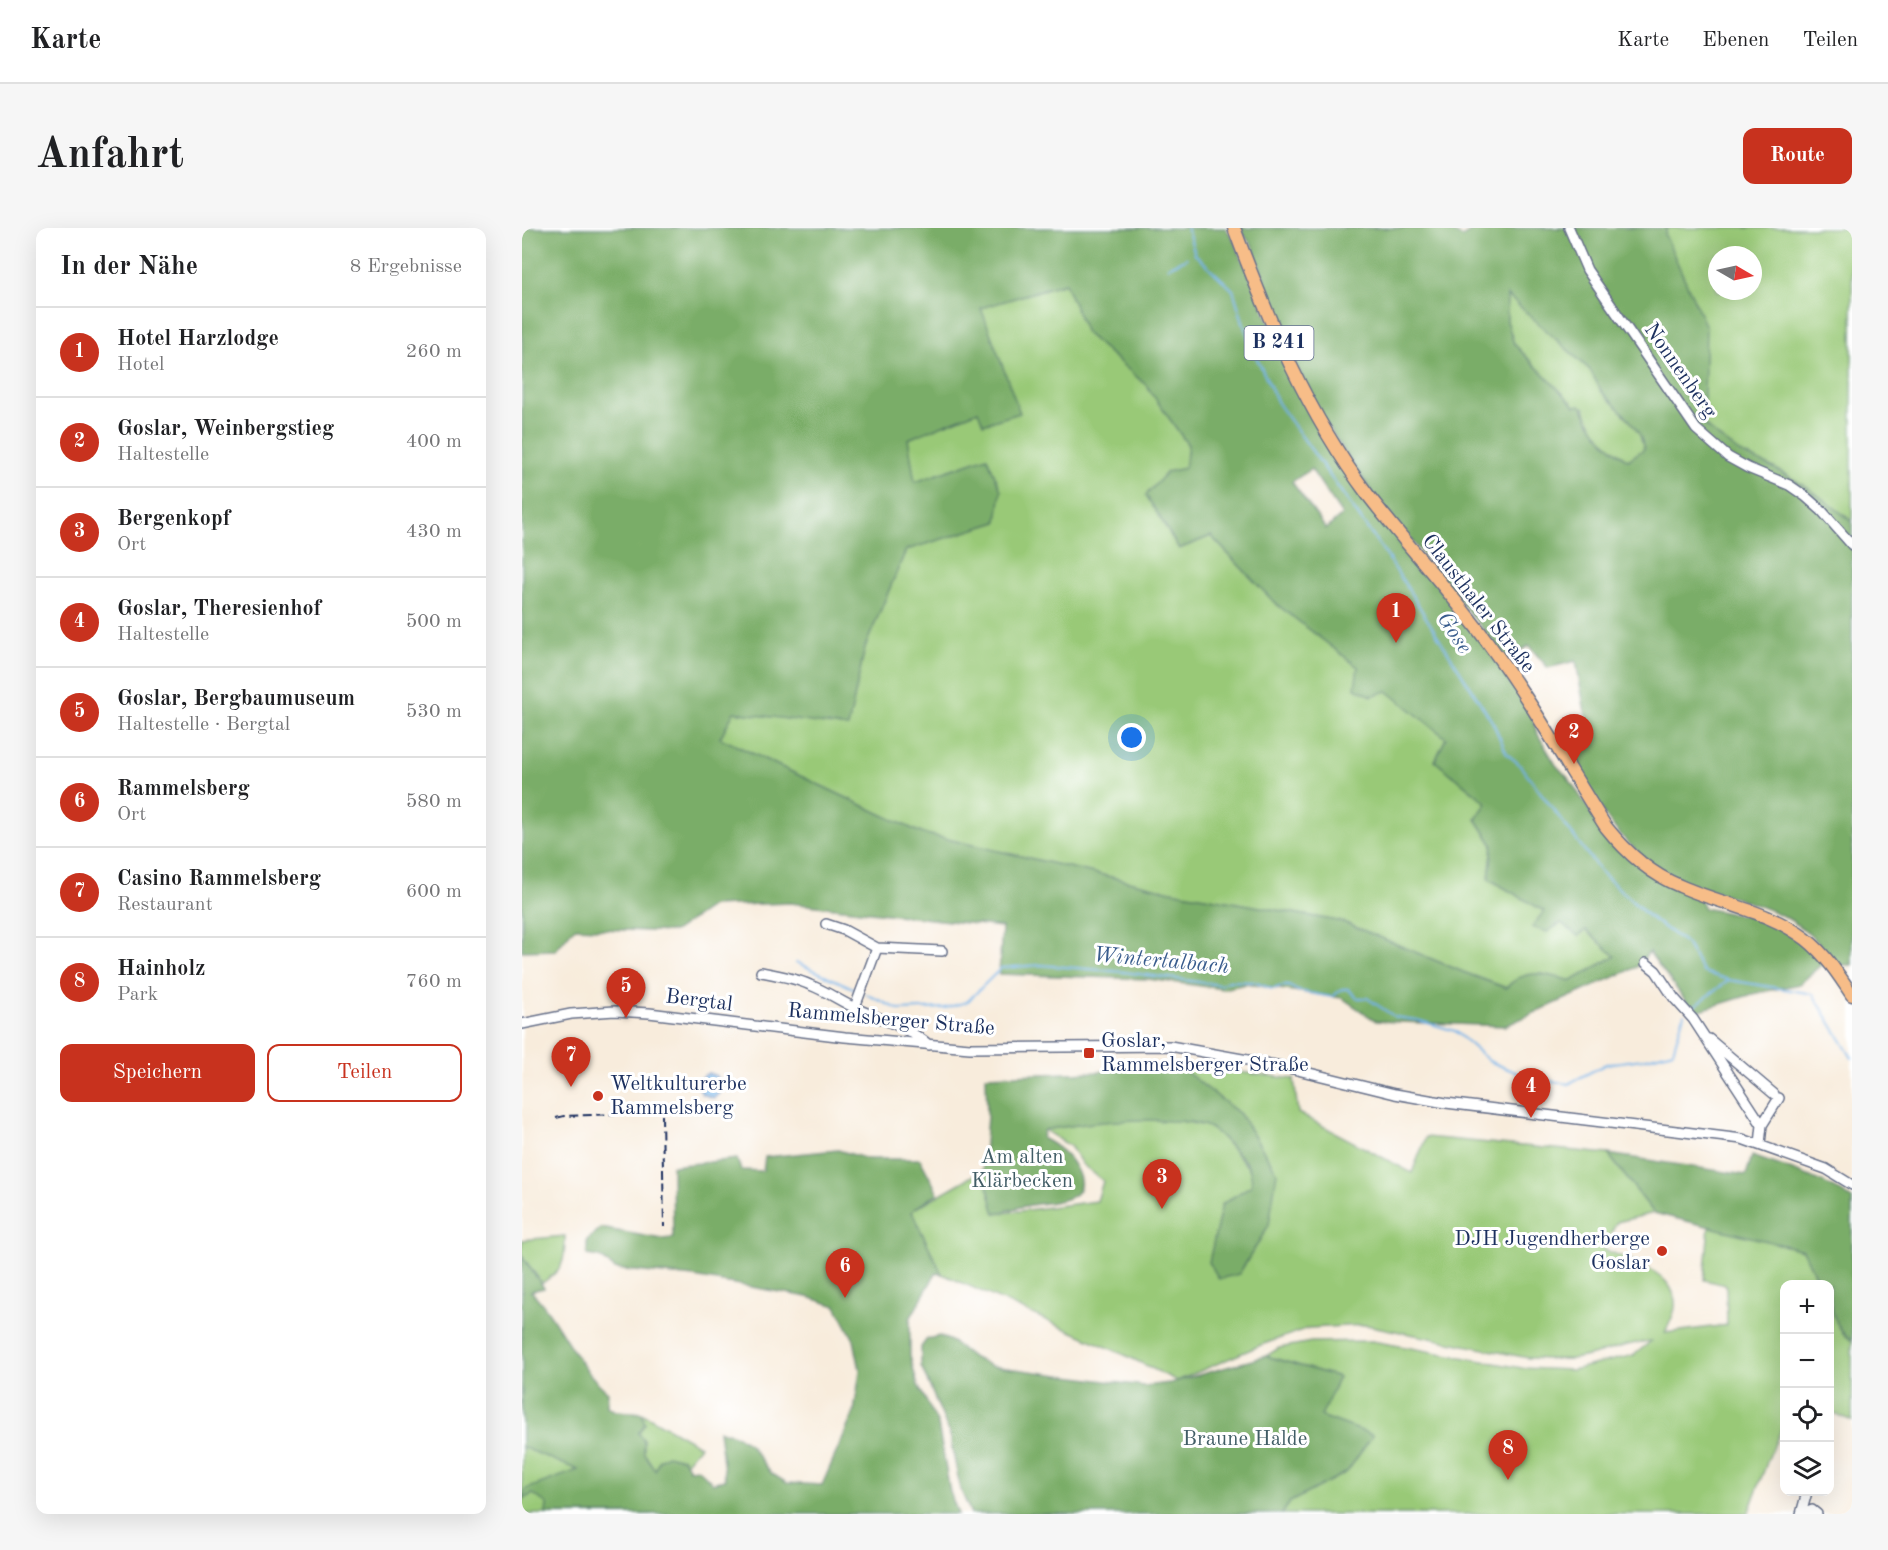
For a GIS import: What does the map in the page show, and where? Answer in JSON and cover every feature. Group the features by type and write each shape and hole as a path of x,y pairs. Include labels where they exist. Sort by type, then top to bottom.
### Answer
{"main road":[{"name":"Clausthaler Straße","path":"1234,228 1279,343 1328,434 1367,494 1456,600 1492,647 1613,836 1637,860 1681,887 1770,918 1800,934 1829,963 1852,995"}],"street":[{"name":"Nonnenberg","path":"1569,228 1587,270 1696,429 1728,457 1789,485 1805,496 1822,511 1852,545"},
{"path":"826,924 844,930 877,948 942,951"},
{"name":"Rammelsberger Straße","path":"855,1007 877,948"},
{"path":"1646,963 1656,971 1693,1019 1762,1125"},
{"path":"761,972 809,984 902,1028 921,1038 929,1046"},
{"name":"Bergtal","path":"522,1024 571,1014 615,1011 765,1027"},
{"name":"Rammelsberger Straße","path":"765,1027 929,1046 970,1048 1170,1046 1270,1064 1395,1094 1436,1101 1742,1139 1826,1169 1852,1185"},
{"path":"1700,1031 1777,1096 1762,1125 1760,1144"},
{"path":"1802,1514 1807,1496"},
{"path":"1802,1514 1812,1510 1817,1514"}],"green space":[{"path":"522,228 1226,228 1235,242 1301,396 1488,650 1532,716 1537,733 1556,765 1569,779 1602,829 1699,898 1704,908 1739,915 1747,914 1768,922 1805,944 1823,963 1800,984 1753,994 1694,1012 1649,952 1637,967 1505,1026 1376,1021 1342,998 1245,984 1224,989 1148,979 999,974 1002,927 790,903 712,906 674,932 574,928 556,950 522,951","holes":["1065,283 1086,333 1146,385 1188,445 1185,468 1167,472 1146,495 1179,549 1211,536 1275,603 1358,667 1355,688 1372,696 1387,691 1446,738 1435,761 1487,803 1476,819 1493,845 1489,879 1544,911 1532,927 1547,932 1561,923 1578,936 1586,930 1615,956 1572,981 1537,974 1521,977 1506,988 1343,922 1171,891 921,833 720,738 734,712 848,727 865,647 906,550 997,522 1001,490 987,457 915,482 908,439 978,411 983,424 1020,413 981,308","1311,469 1342,515 1326,529 1292,482"]},
{"path":"1239,228 1445,228 1462,237 1476,228 1667,228 1665,235 1706,327 1704,399 1698,419 1742,454 1774,468 1808,488 1852,521 1852,965 1840,965 1821,945 1785,917 1688,882 1658,867 1620,834 1597,803 1572,757 1578,749 1593,744 1576,661 1548,668 1529,646 1506,658 1371,490 1326,424 1276,326 1278,319 1253,247","holes":["1507,295 1590,370 1602,392 1628,418 1640,435 1644,449 1628,460 1602,438 1582,407 1575,406 1514,344 1507,321"]},
{"path":"1667,228 1852,228 1852,521 1808,488 1774,468 1742,454 1698,419 1704,399 1704,378 1665,235"},
{"path":"1065,283 1086,333 1146,385 1188,445 1185,468 1167,472 1179,549 1211,536 1275,603 1446,738 1435,761 1487,803 1476,819 1493,845 1489,879 1545,911 1533,927 1561,923 1586,930 1615,956 1572,981 1539,973 1507,988 1343,922 1171,891 921,833 720,738 733,712 848,726 865,647 906,550 997,522 914,482 908,439 978,411 981,308"},
{"path":"1506,294 1590,370 1602,392 1628,418 1640,435 1644,449 1628,460 1614,450 1596,431 1585,408 1575,406 1514,344 1507,321"},
{"path":"1176,1064 1294,1079 1298,1113 1412,1173 1426,1137 1608,1154 1654,1213 1617,1222 1603,1249 1650,1269 1669,1285 1674,1295 1675,1307 1665,1333 1727,1325 1726,1285 1704,1280 1709,1226 1803,1250 1817,1280 1780,1280 1780,1432 1748,1514 1282,1514 1290,1502 1347,1472 1372,1435 1320,1416 1339,1377 1266,1356 1279,1348 1311,1342 1372,1341 1522,1368 1572,1370 1634,1355 1651,1341 1572,1359 1550,1359 1528,1358 1366,1325 1309,1328 1261,1345 1177,1381 1127,1356 942,1274 912,1213 914,1209 983,1170 995,1214 1097,1201 1103,1181 1082,1164 1070,1146 1044,1130 1101,1121 1142,1119 1181,1121 1207,1126 1220,1135 1252,1172 1253,1185 1269,1225 1240,1114"},
{"name":"Am alten Klärbecken","path":"1176,1064 1240,1114 1277,1172 1269,1225 1239,1274 1219,1279 1209,1262 1222,1204 1252,1185 1251,1174 1245,1162 1221,1136 1206,1126 1153,1120 1091,1123 1044,1130 1042,1138 1053,1144 1072,1161 1078,1173 1079,1190 1074,1196 1066,1199 995,1214 983,1170 987,1116 986,1076 1096,1072"},
{"path":"838,1150 868,1159 920,1159 938,1193 912,1212 942,1274 936,1273 910,1319 910,1356 917,1383 938,1424 950,1492 958,1514 546,1514 547,1504 533,1494 522,1500 526,1489 578,1470 522,1447 522,1256 544,1288 531,1291 551,1316 585,1369 608,1392 607,1406 615,1411 642,1413 645,1424 638,1433 644,1440 644,1453 655,1470 659,1460 667,1455 683,1459 689,1469 697,1468 713,1483 725,1479 719,1430 737,1436 749,1444 772,1474 787,1483 822,1485 854,1412 860,1370 854,1340 836,1306 808,1297 694,1277 615,1269 600,1257 587,1255 587,1240 601,1228 662,1239 673,1238 672,1166 737,1159 741,1170 763,1171 765,1157"},
{"path":"1608,1154 1746,1175 1752,1156 1816,1179 1852,1199 1852,1341 1841,1330 1834,1316 1834,1280 1817,1280 1803,1250 1654,1213"},
{"path":"565,1236 562,1264 542,1283 522,1256 522,1240"},
{"path":"1834,1315 1843,1334 1852,1341 1852,1421 1834,1414"},
{"name":"Braune Halde","path":"939,1336 991,1366 1144,1386 1170,1383 1266,1356 1339,1377 1321,1416 1373,1435 1347,1472 1290,1502 1282,1514 971,1514 960,1488 949,1432 921,1366 921,1347 927,1339"},
{"path":"522,1387 650,1514 522,1514"},
{"path":"615,1411 642,1413 700,1446 665,1487"}],"water":[{"path":"708,1073 716,1076 720,1081 717,1082 719,1094 713,1098 702,1094 698,1087 701,1078"}],"waterway":[{"name":"Gose","path":"1187,228 1195,254 1233,290 1250,344 1278,403 1387,556 1493,723 1507,754 1518,763 1601,872 1648,916 1686,943 1703,972 1729,980"},
{"path":"1168,267 1187,258"},
{"name":"Wintertalbach","path":"796,962 855,989"},
{"name":"Wintertalbach","path":"866,994 900,1010 945,1008 967,1002 1001,968 1041,965 1124,972 1221,985 1228,981 1254,982 1272,989 1289,986 1298,991 1332,997 1342,989 1348,989 1357,998 1367,998 1395,1017 1417,1020 1455,1031 1489,1061 1527,1077 1568,1084 1606,1064 1643,1059 1673,1051 1684,1014"},
{"path":"1689,1010 1729,980 1813,994 1852,1058"}],"railway":[{"path":"556,1118 642,1113"},
{"path":"662,1115 664,1227"}],"place":[{"name":"Hotel Harzlodge","path":"1396,643"},
{"name":"Goslar, Weinbergstieg","path":"1574,764"},
{"name":"Goslar, Bergbaumuseum","path":"626,1018"},
{"name":"Goslar, Rammelsberger Straße","path":"1089,1053"},
{"name":"Casino Rammelsberg","path":"571,1087"},
{"name":"Weltkulturerbe Rammelsberg","path":"598,1096"},
{"name":"Goslar, Theresienhof","path":"1531,1118"},
{"name":"Bergenkopf","path":"1162,1209"},
{"name":"DJH Jugendherberge Goslar","path":"1662,1251"},
{"name":"Rammelsberg","path":"845,1298"},
{"name":"Hainholz","path":"1508,1480"}]}
